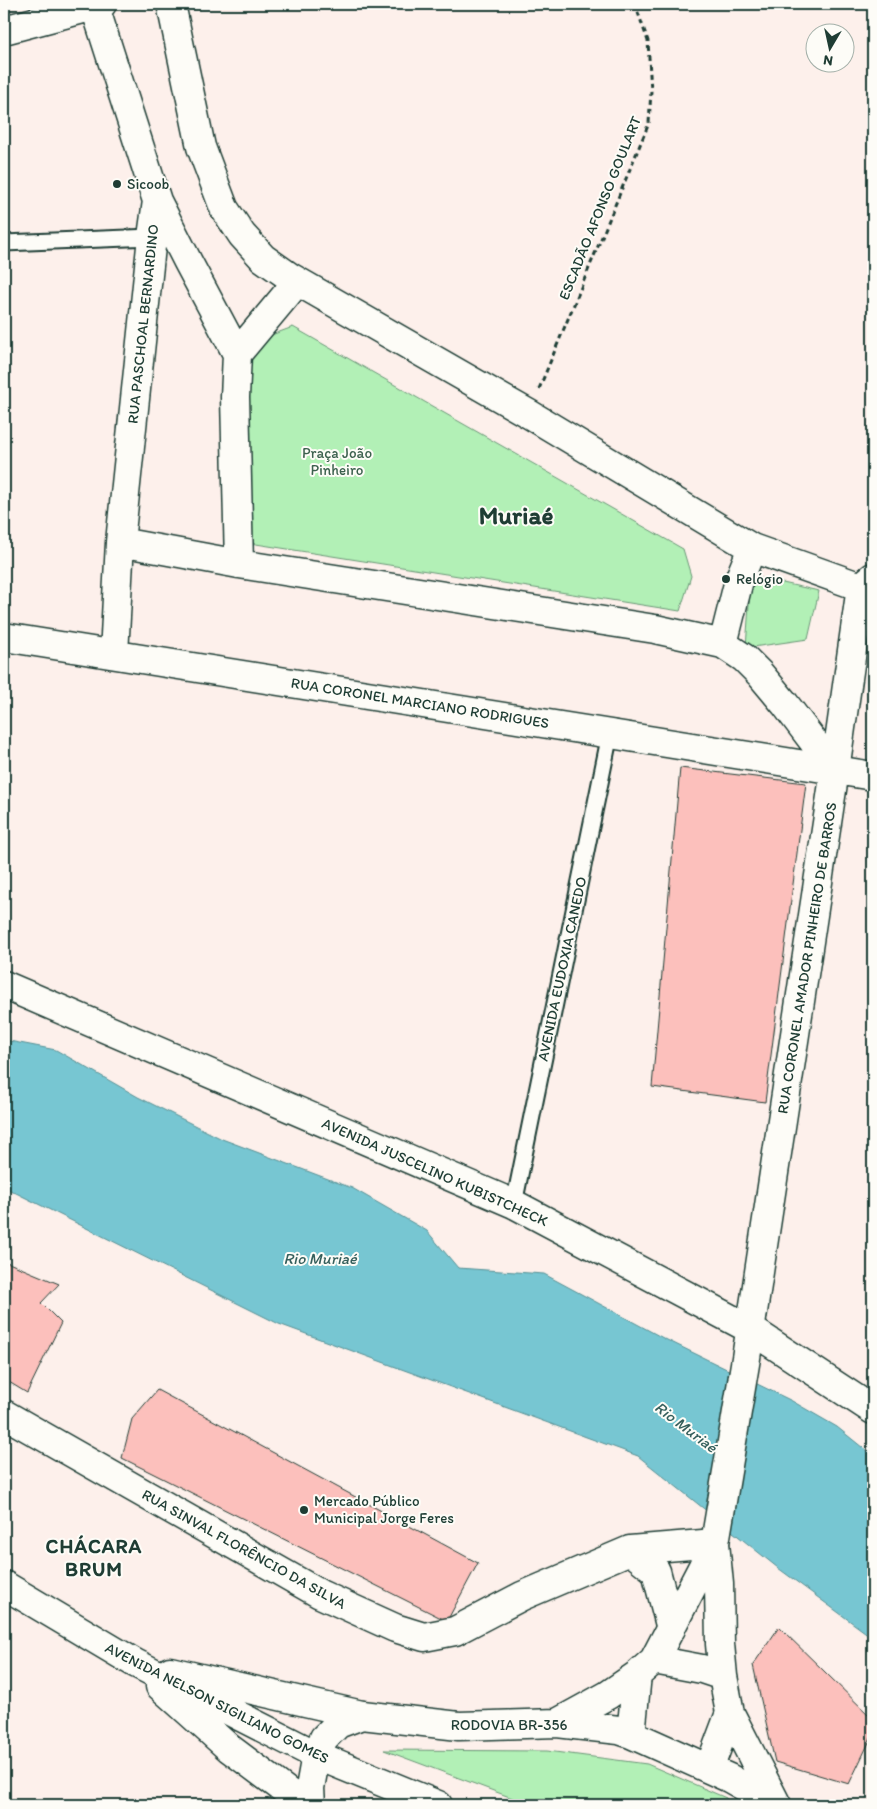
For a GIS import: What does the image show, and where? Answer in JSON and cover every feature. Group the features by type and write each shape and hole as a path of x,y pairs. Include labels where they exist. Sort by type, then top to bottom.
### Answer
{"main road":[{"path":"4,30 97,4"},
{"name":"RUA PASCHOAL BERNARDINO","path":"97,4 158,201 152,238 120,542 114,654"},
{"path":"171,4 201,147 224,208 242,235 263,258 297,282 529,414 752,548 867,582"},
{"path":"158,201 237,354 239,564"},
{"path":"237,354 297,282"},
{"path":"120,542 239,564 655,629 722,644 744,658 760,674 835,770"},
{"path":"722,644 739,580 752,548"},
{"name":"RUA CORONEL AMADOR PINHEIRO DE BARROS","path":"717,1533 746,1358 835,770 867,582"},
{"name":"RUA CORONEL MARCIANO RODRIGUES","path":"4,637 873,776"},
{"name":"AVENIDA JUSCELINO KUBISTCHECK","path":"4,985 514,1204 750,1329 873,1410"},
{"name":"RUA SINVAL FLORÊNCIO DA SILVA","path":"4,1414 320,1594 395,1628 424,1636 456,1631 522,1596 630,1550 717,1533"},
{"path":"631,1734 646,1668 671,1629 717,1533"},
{"path":"717,1533 723,1676 730,1713 777,1805"},
{"path":"630,1550 656,1571 671,1629"},
{"name":"AVENIDA NELSON SIGILIANO GOMES","path":"4,1585 135,1663 316,1755 438,1805"},
{"path":"135,1663 228,1748 305,1805"},
{"name":"RODOVIA BR-356","path":"135,1663 362,1715 408,1722 459,1726 557,1723 619,1730 729,1778 777,1805"},
{"path":"557,1723 608,1695 646,1668 702,1669 723,1676"},
{"path":"709,1769 730,1713"},
{"path":"311,1805 310,1788 316,1755 324,1738 338,1724 362,1715"}],"lane":[{"path":"4,243 152,238"},
{"name":"AVENIDA EUDOXIA CANEDO","path":"514,1204 610,734"}],"path":[{"name":"ESCADÃO AFONSO GOULART","path":"529,414 649,123 651,91 648,41 636,4"}],"green space":[{"name":"Praça João Pinheiro","path":"293,327 683,549 691,576 680,611 237,541 245,368 255,341"},
{"path":"751,576 819,591 808,639 746,648"},
{"path":"384,1750 547,1751 647,1764 726,1798 730,1805 531,1805"}],"water":[{"name":"Rio Muriaé","path":"4,1040 56,1050 138,1097 222,1139 352,1188 427,1231 458,1268 544,1274 663,1338 792,1401 837,1427 873,1456 873,1638 778,1568 638,1456 279,1324 4,1187"}],"building":[{"path":"680,768 806,783 765,1102 652,1087"},
{"path":"4,1261 59,1284 41,1303 61,1323 27,1393 4,1379"},
{"name":"Mercado Público Municipal Jorge Feres","path":"157,1390 478,1563 447,1621 122,1458 132,1419"},
{"path":"779,1627 873,1719 873,1734 849,1784 775,1762 753,1665"}],"place":[{"name":"Sicoob","path":"117,184"},
{"name":"Relógio","path":"726,579"},
{"name":"Mercado Público Municipal Jorge Feres","path":"304,1510"}],"district":[{"name":"Muriaé","path":"516,515"},
{"name":"CHÁCARA BRUM","path":"94,1558"}]}
